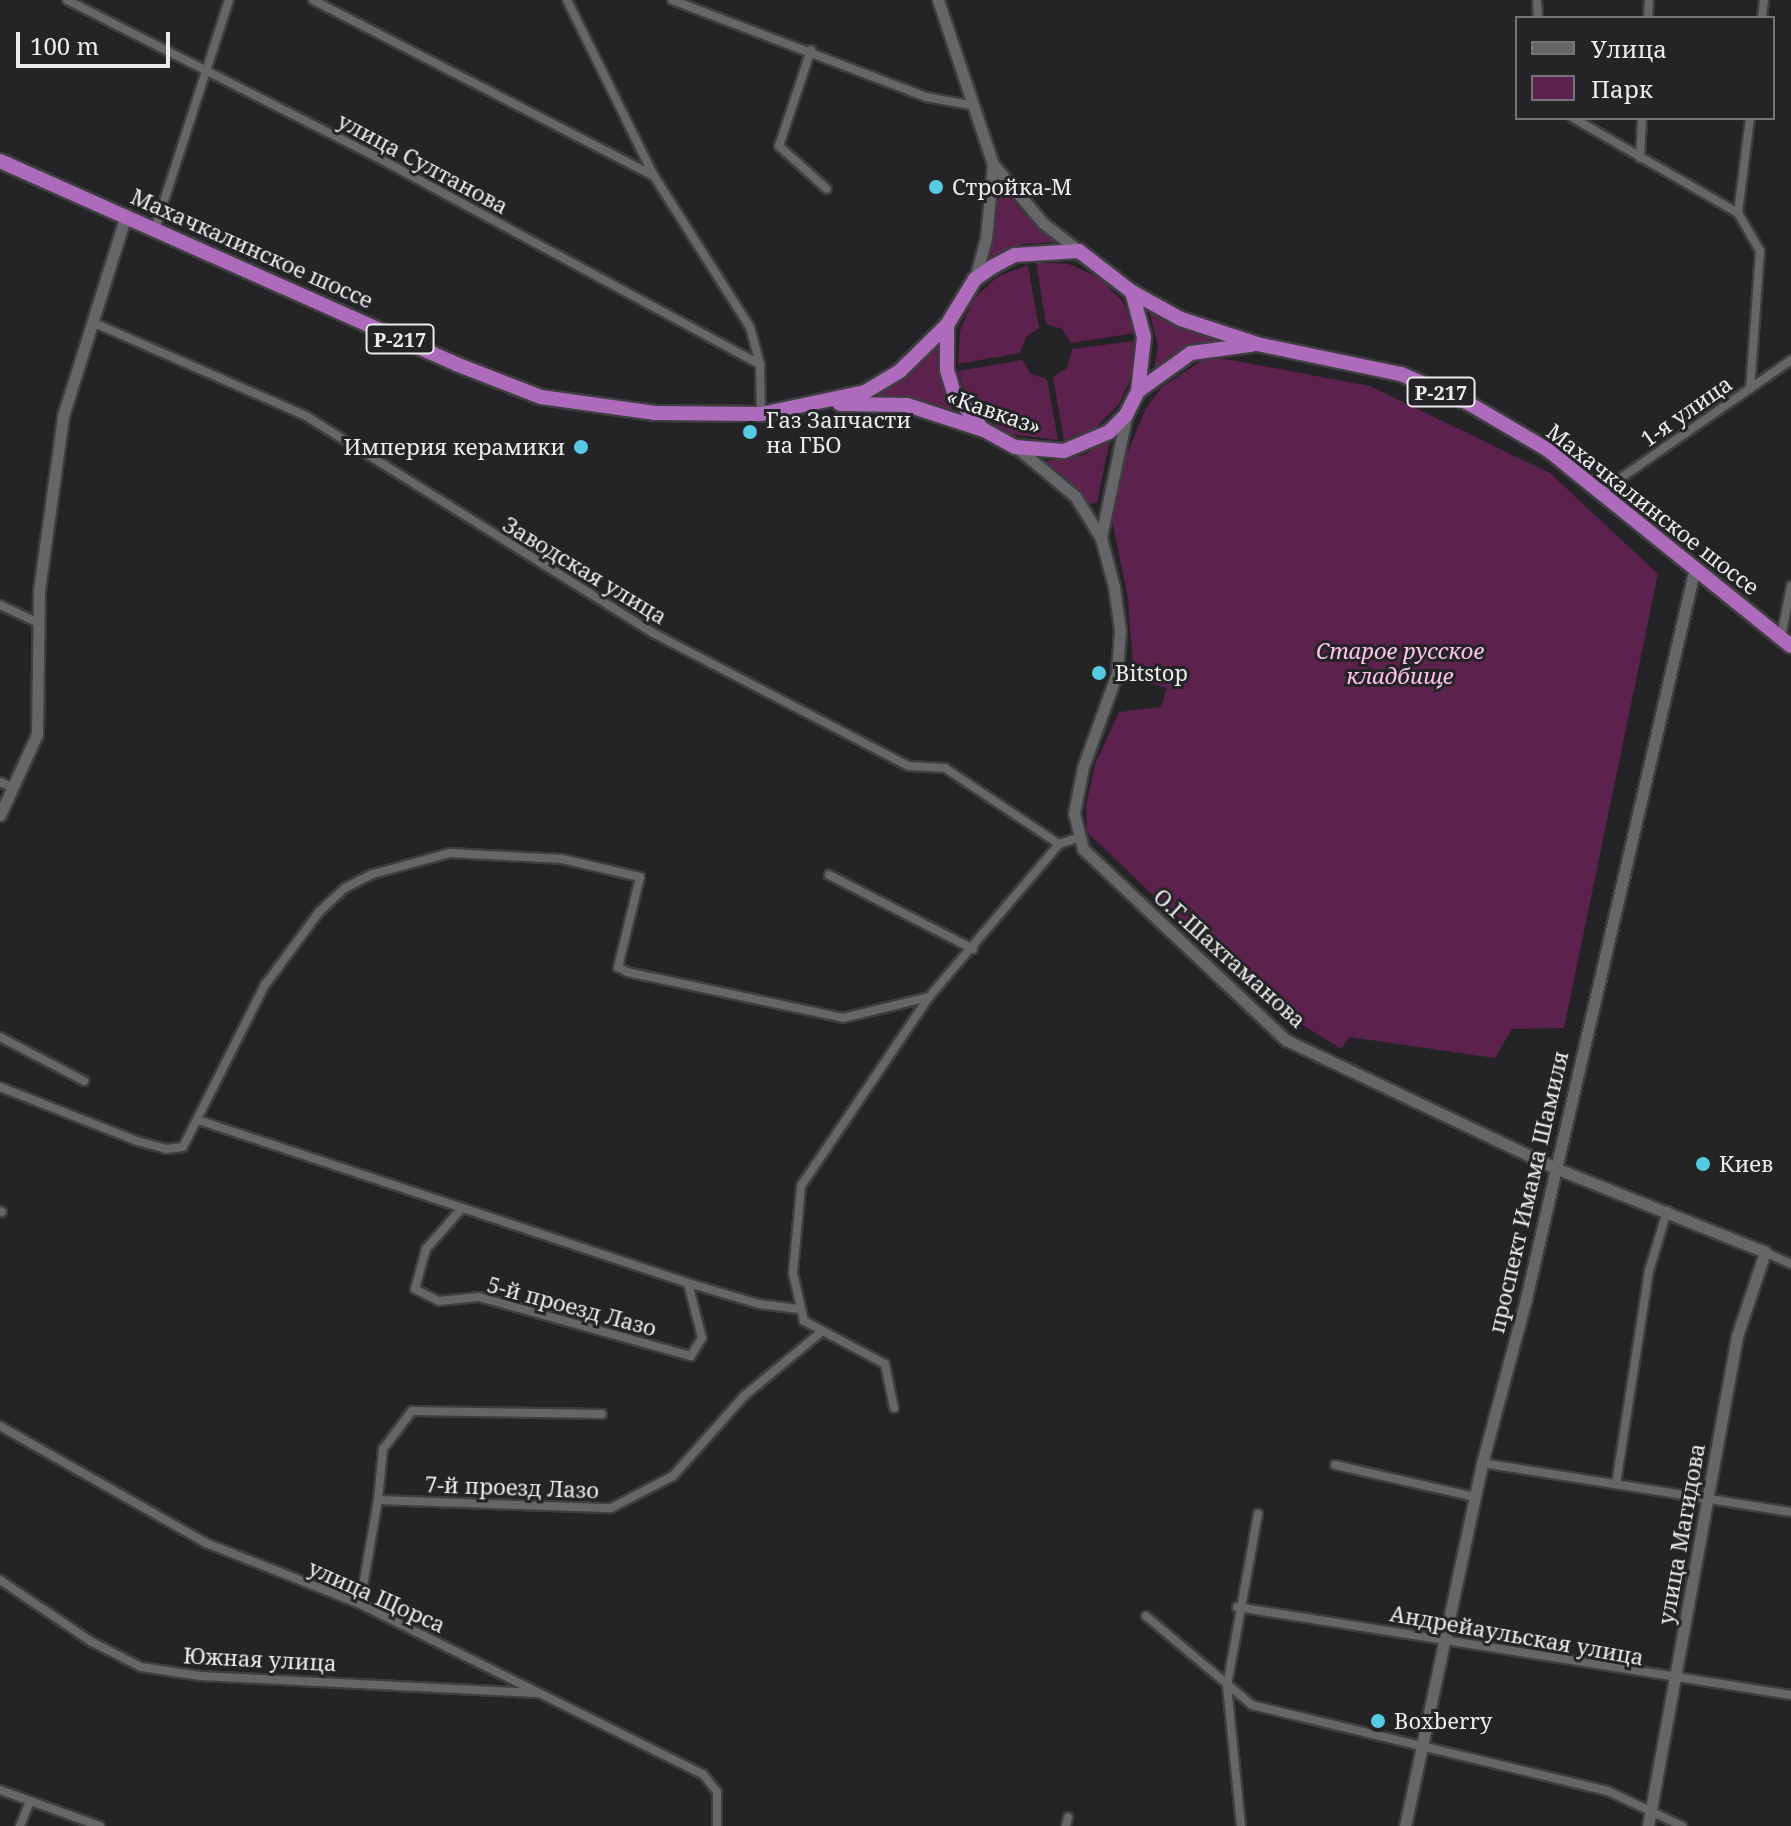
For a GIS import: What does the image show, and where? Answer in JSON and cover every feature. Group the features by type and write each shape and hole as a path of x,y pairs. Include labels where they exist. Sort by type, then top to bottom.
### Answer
{"highway":[{"name":"Махачкалинское шоссе","path":"0,161 456,364 541,397 655,413 761,414 823,404 884,382 947,325 975,279 1015,255 1079,251 1132,292 1181,319 1257,344 1401,374 1496,419 1548,450 1602,491 1786,642"},
{"name":"Р-217","path":"1132,292 1144,337 1138,391"},
{"name":"Р-217","path":"947,325 947,370 954,393 984,430"},
{"name":"«Кавказ»","path":"823,404 907,405 984,430 1015,447 1039,452 1087,444 1126,415 1138,391 1191,353 1257,344"}],"main road":[{"path":"938,0 993,164"},
{"name":"Р-217","path":"993,164 1043,223 1079,251"},
{"name":"Р-217","path":"975,279 986,238 993,164"},
{"path":"0,815 37,734 36,622 63,416 126,215"},
{"name":"Р-217","path":"1101,538 1126,415"},
{"name":"Р-217","path":"1015,447 1075,496 1101,538"},
{"path":"1077,838 1074,813 1083,767 1117,673 1120,630 1101,538"},
{"name":"проспект Имама Шамиля","path":"1405,1826 1482,1463 1555,1168 1695,567"},
{"name":"О.Г.Шахтаманова","path":"1077,838 1168,933 1286,1040 1555,1168 1765,1252"},
{"name":"улица Магидова","path":"1648,1826 1677,1681 1737,1336 1765,1252"}],"street":[{"name":"улица Султанова","path":"67,0 760,364"},
{"path":"155,229 229,0"},
{"path":"313,0 654,176"},
{"path":"566,0 654,176 750,327 760,364 761,414"},
{"path":"672,0 811,50 926,97 971,105"},
{"path":"811,50 779,146 827,189"},
{"path":"1576,120 1738,213 1760,251 1750,389"},
{"path":"1640,158 1642,120"},
{"path":"1738,213 1750,120"},
{"name":"Заводская улица","path":"92,322 306,416 653,633 909,766 945,768 1059,844"},
{"name":"1-я улица","path":"1602,491 1791,360"},
{"path":"1786,642 1791,586"},
{"path":"0,605 36,622"},
{"path":"0,782 14,788"},
{"path":"894,1408 885,1364 810,1328 799,1309 793,1273 801,1186 929,997 973,949 1059,844 1077,838"},
{"path":"0,1087 137,1141 179,1149 198,1120 265,985 300,933 345,888 398,867 450,853 562,859 640,877 618,967 667,983 843,1018 929,997"},
{"path":"829,875 973,949"},
{"path":"0,1037 84,1081"},
{"path":"198,1120 688,1283 759,1304 799,1309"},
{"name":"5-й проезд Лазо","path":"462,1208 426,1249 415,1289 439,1301 479,1297 691,1356 702,1338 688,1283"},
{"path":"1616,1484 1649,1271 1667,1211"},
{"name":"О.Г.Шахтаманова","path":"1765,1252 1791,1264"},
{"name":"7-й проезд Лазо","path":"378,1500 611,1508 673,1476 744,1396 821,1332"},
{"path":"360,1604 378,1500 383,1449 412,1411 602,1414"},
{"name":"улица Щорса","path":"0,1426 206,1543 360,1604 703,1774 717,1792 717,1826"},
{"path":"1482,1463 1791,1512"},
{"path":"1335,1465 1475,1497"},
{"path":"1241,1826 1227,1686 1237,1607 1258,1514"},
{"name":"Южная улица","path":"0,1580 92,1642 141,1667 200,1676 543,1694"},
{"name":"Андрейаульская улица","path":"1237,1607 1677,1681 1791,1695"},
{"path":"1146,1616 1252,1705 1422,1750 1608,1791 1682,1826"},
{"path":"0,1790 100,1826"},
{"path":"20,1826 30,1801"}],"green space":[{"path":"1001,186 1024,214 1059,242 1022,244 985,262"},
{"path":"1036,262 1069,264 1100,278 1123,302 1135,333 1071,343 1062,329 1046,324"},
{"path":"1028,265 1039,328 1026,337 1020,353 958,364 960,331 973,300 997,277"},
{"path":"1149,310 1171,323 1222,339 1188,349 1154,371 1158,346"},
{"path":"939,340 941,382 955,412 909,399 867,398 904,377"},
{"path":"1134,341 1133,374 1119,404 1095,428 1064,440 1053,377 1067,368 1072,349"},
{"name":"Старое русское кладбище","path":"1220,358 1370,386 1550,473 1658,574 1564,1028 1512,1029 1495,1058 1349,1037 1341,1049 1260,998 1087,832 1086,806 1095,764 1119,712 1161,707 1167,688 1134,679 1128,599 1112,520 1116,480 1146,408 1162,387 1201,361"},
{"path":"1022,360 1031,374 1047,379 1058,440 1009,434 981,415 963,387 958,371"},
{"path":"1110,439 1097,502 1091,504 1046,461 1084,455"}],"place":[{"name":"Стройка-М","path":"936,187"},
{"name":"Газ Запчасти на ГБО","path":"750,432"},
{"name":"Империя керамики","path":"581,447"},
{"name":"Bitstop","path":"1099,673"},
{"name":"Киев","path":"1703,1164"},
{"name":"Boxberry","path":"1378,1721"}]}
